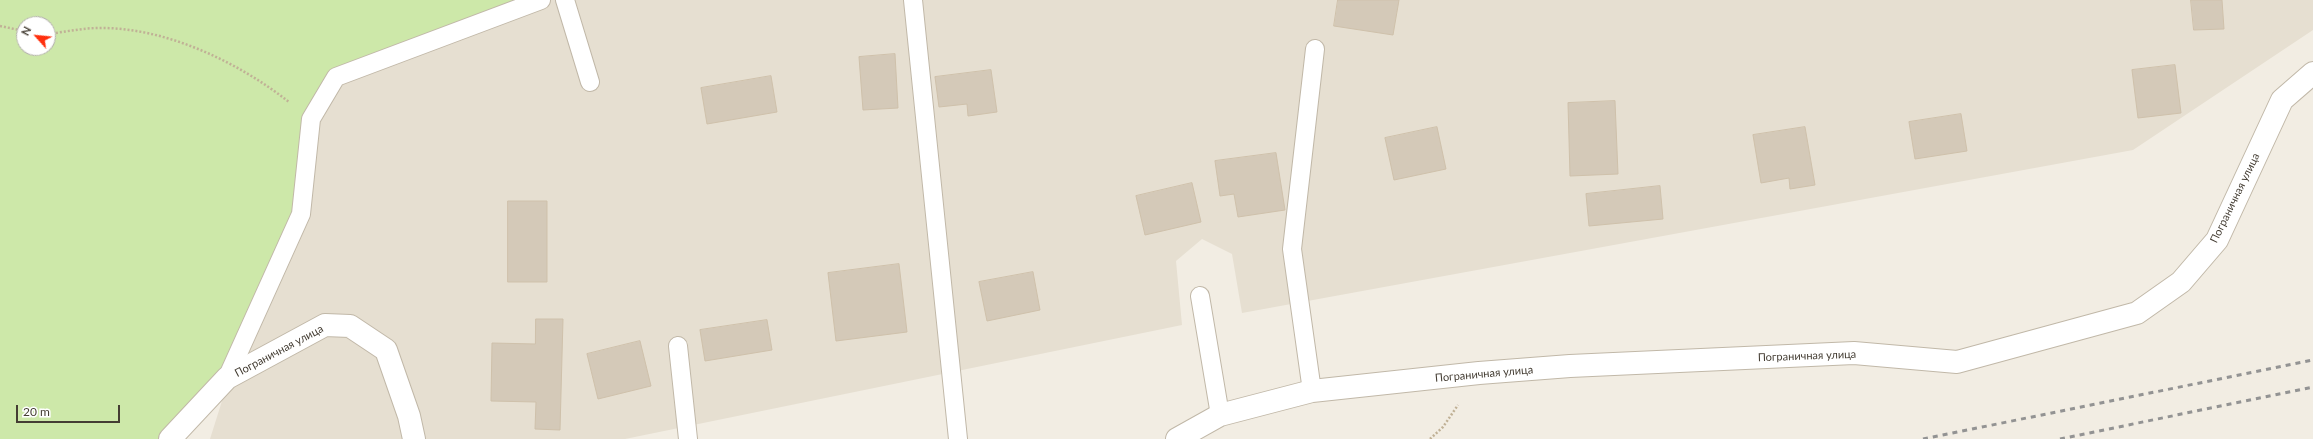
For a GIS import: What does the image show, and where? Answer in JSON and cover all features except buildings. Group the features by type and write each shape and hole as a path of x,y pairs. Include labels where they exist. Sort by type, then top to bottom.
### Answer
{"street":[{"name":"Пограничная улица","path":"1177,439 1220,415 1312,391 1479,373 1570,366 1854,353 1957,362 2137,313 2181,282 2217,240 2282,100 2313,73"},
{"name":"Пограничная улица","path":"170,439 227,378 325,326 350,326 386,350 409,416 414,439"}],"lane":[{"path":"227,378 301,214 311,120 336,77 541,0"},
{"path":"565,0 590,82"},
{"path":"913,0 958,439"},
{"path":"1312,391 1292,249 1315,49"},
{"path":"1200,296 1220,415"},
{"path":"678,346 688,439"}],"path":[{"path":"0,26 16,29"},
{"path":"56,33 100,28 143,33 196,48 239,67 277,93 311,120"}],"shaded area":[{"path":"541,0 2313,0 2313,30 2133,150 1242,313 1232,254 1202,239 1176,261 1182,325 625,439 210,439 311,119 336,77"}],"green space":[{"path":"0,0 541,0 336,77 311,120 301,214 227,378 170,439 0,439"}],"railway":[{"path":"1923,439 2313,360"},
{"path":"2060,439 2313,387"}]}
